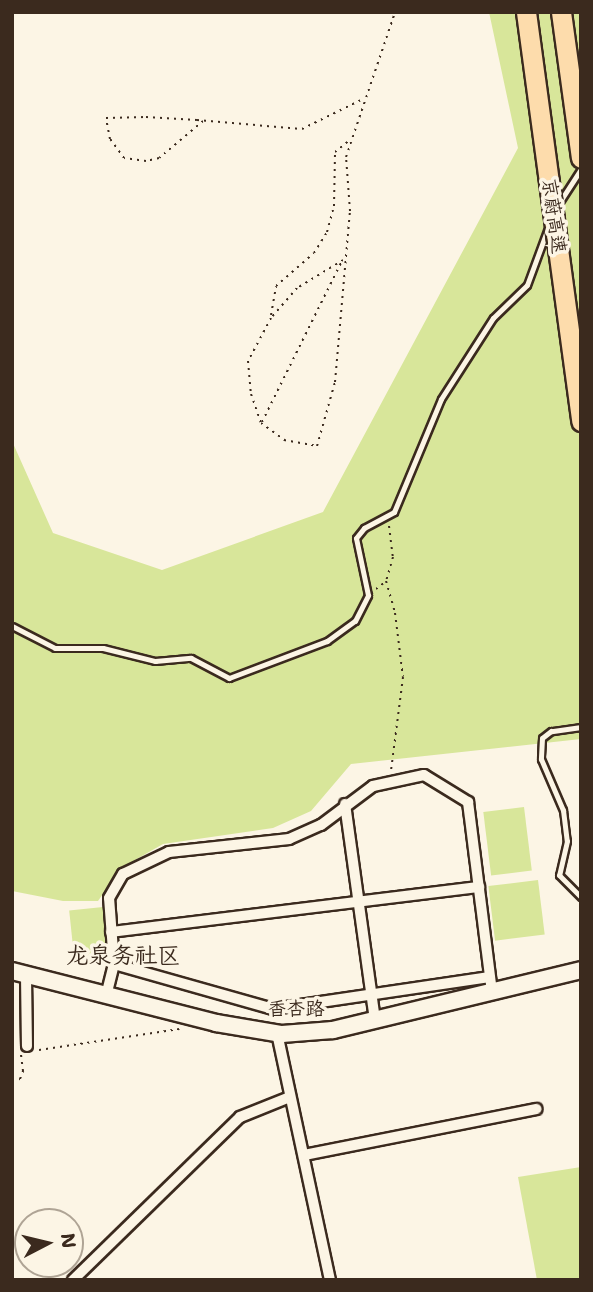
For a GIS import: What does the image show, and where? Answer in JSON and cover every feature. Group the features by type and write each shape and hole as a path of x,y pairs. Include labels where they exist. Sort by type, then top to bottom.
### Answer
{"highway":[{"name":"京蔚高速","path":"526,12 581,421"},
{"name":"京蔚高速","path":"561,12 581,158"}],"street":[{"path":"106,996 114,964 109,898 123,874 169,852 289,839 321,825 345,804 373,786 424,775 468,802 491,984 372,994 273,1009 114,964"},
{"path":"345,804 375,1020"},
{"path":"111,932 479,887"},
{"name":"香杏路","path":"19,979 277,1033 332,1030 375,1020 491,984 581,970"},
{"path":"19,979 27,1046"},
{"path":"277,1033 330,1280"},
{"path":"73,1280 240,1116 290,1097"},
{"path":"304,1155 537,1109"}],"lane":[{"path":"12,626 55,648 103,648 155,661 191,657 229,678 327,641 355,621 368,595 356,538 394,512 440,399 493,318 527,285 569,182 581,169"},
{"path":"581,727 551,731 542,738 541,759 563,810 567,841 559,875 581,897"}],"path":[{"path":"343,260 297,288 271,318 248,361 251,394 261,423 284,440 317,446 335,382 343,260 350,211 346,157 362,100 395,12"},
{"path":"203,121 159,158 146,162 124,159 110,139 106,118 146,117 203,121 302,129 362,100"},
{"path":"271,318 276,286 314,253 327,232 334,206 335,152 351,139"},
{"path":"261,423 343,260"},
{"path":"388,516 393,557 386,581 396,613 403,677 390,783"},
{"path":"368,595 386,581"},
{"path":"12,1081 20,1079 21,1053 27,1046 37,1050 189,1027"}],"green space":[{"path":"489,12 581,12 581,739 351,764 311,811 273,828 163,844 121,868 98,901 63,901 12,891 12,441 53,533 162,570 323,512 518,148"},
{"path":"524,807 532,871 491,876 483,812"},
{"path":"538,880 545,935 495,941 488,886"},
{"path":"103,907 108,958 75,961 69,911"},
{"path":"581,1167 581,1280 537,1280 518,1177"}],"district":[{"name":"龙泉务社区","path":"123,955"}]}
